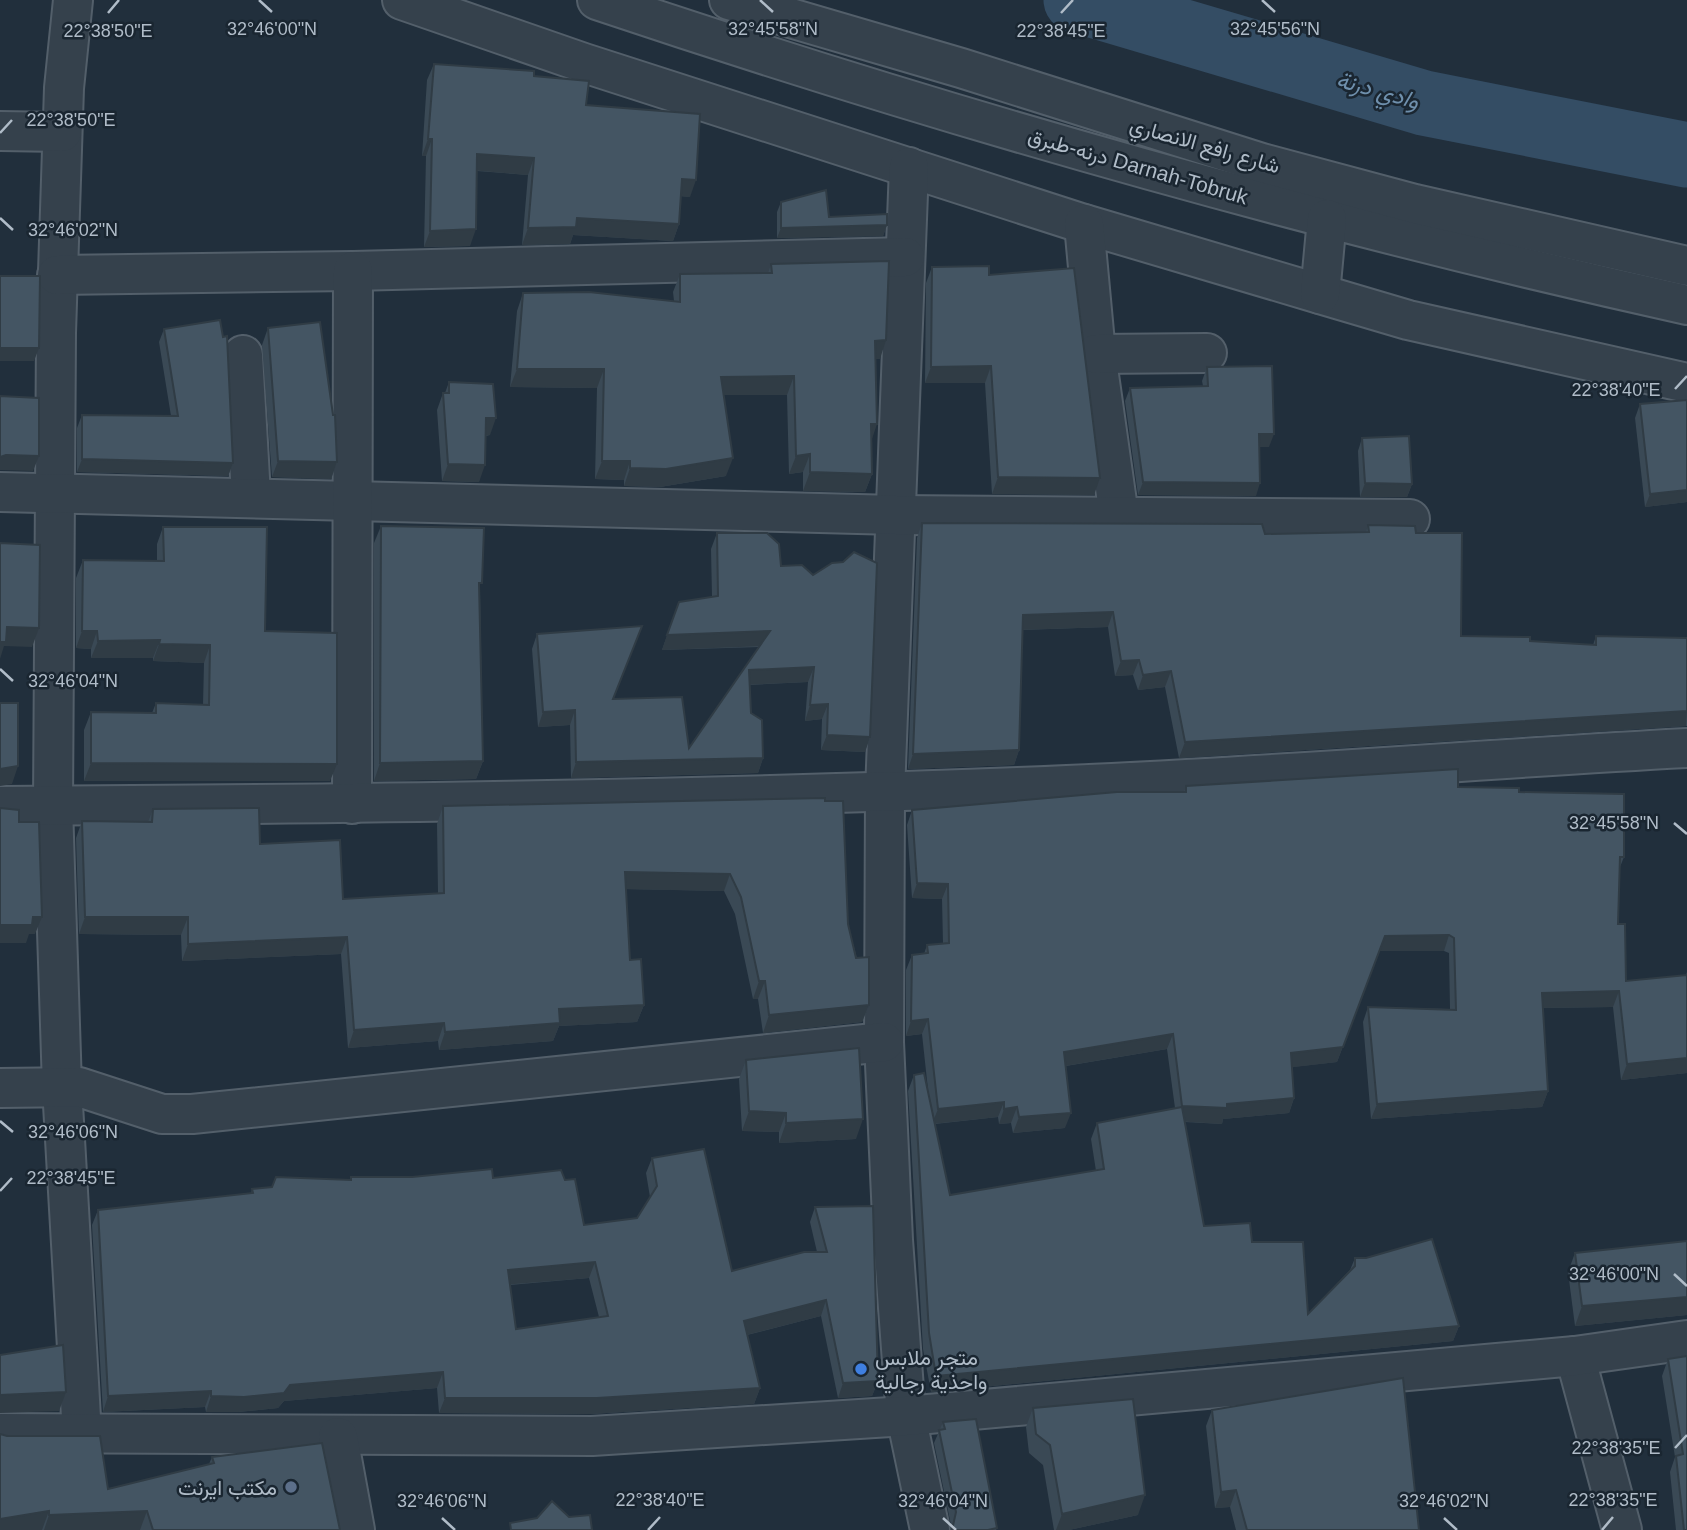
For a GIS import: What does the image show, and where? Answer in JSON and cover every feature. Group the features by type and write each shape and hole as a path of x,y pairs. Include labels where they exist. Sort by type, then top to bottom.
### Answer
{"street":[{"path":"73,0 62,132 57,275 53,806 62,1087 82,1435"},
{"path":"402,0 584,63 1084,223 1320,294 1408,320 1687,383"},
{"name":"درنه-طبرق Darnah-Tobruk","path":"597,0 762,55 952,113 1327,219 1687,305"},
{"name":"شارع رافع الانصاري","path":"729,0 961,68 1262,163 1427,207 1687,265"},
{"path":"0,131 62,132"},
{"path":"909,167 885,792 884,1042 893,1240 906,1416 930,1530"},
{"path":"1320,294 1327,219"},
{"path":"1084,223 1096,354 1119,516"},
{"path":"57,275 353,271 905,257"},
{"path":"352,804 353,271"},
{"path":"1096,354 1207,352"},
{"path":"243,355 251,496"},
{"path":"0,492 352,498 896,515 1410,519"},
{"path":"0,806 352,804 885,792 1299,774 1687,748"},
{"path":"0,1088 62,1087 99,1091 162,1114 192,1114 884,1042"},
{"path":"0,1433 338,1437 592,1436 906,1416 1576,1356 1687,1340"},
{"path":"1576,1356 1622,1530"},
{"path":"338,1437 355,1530"}],"building":[{"path":"434,64 534,71 534,76 589,81 586,105 700,114 696,180 682,179 679,224 577,218 576,227 528,228 534,158 477,154 476,229 430,231 432,139 428,139"},
{"path":"826,190 829,217 887,214 887,225 781,228 781,202"},
{"path":"889,261 886,340 875,341 877,424 871,424 872,474 810,472 810,454 796,456 794,376 721,377 733,458 666,469 630,468 630,461 602,461 604,369 517,369 523,293 589,292 680,302 680,274 772,273 771,264"},
{"path":"989,266 989,275 1074,268 1100,478 998,477 991,366 931,367 932,267"},
{"path":"0,276 40,276 39,348 0,348"},
{"path":"220,320 223,337 227,336 233,463 82,459 82,415 178,416 164,329"},
{"path":"320,322 335,415 337,462 278,461 268,328"},
{"path":"1272,366 1274,434 1259,434 1260,483 1143,482 1130,388 1208,386 1207,367"},
{"path":"449,382 493,384 496,418 486,418 485,465 448,464 443,393 449,393"},
{"path":"0,396 39,398 39,456 0,457"},
{"path":"1687,400 1687,490 1650,494 1640,404"},
{"path":"1409,436 1412,484 1365,483 1362,438"},
{"path":"922,523 1262,524 1265,534 1369,532 1368,525 1415,526 1416,533 1462,533 1461,636 1530,637 1530,641 1596,645 1596,636 1687,638 1687,711 1185,742 1171,671 1143,675 1139,660 1121,661 1113,612 1023,615 1019,750 913,754"},
{"path":"381,526 484,528 482,583 479,583 483,761 380,763"},
{"path":"163,527 267,527 265,631 337,633 337,764 91,763 91,712 156,713 156,703 209,705 210,645 159,644 160,640 98,641 97,631 82,631 83,560 164,561"},
{"path":"717,533 767,533 779,544 781,566 802,565 813,575 832,563 843,562 854,552 877,563 870,737 827,735 828,704 810,705 814,667 749,670 751,713 762,720 763,758 576,762 575,710 543,712 537,634 642,626 613,699 682,697 689,748 770,631 667,635 679,602 718,596"},
{"path":"0,543 40,545 39,628 7,627 6,642 0,642"},
{"path":"0,703 18,703 18,766 0,769"},
{"path":"1458,769 1458,787 1519,788 1519,792 1624,794 1624,857 1620,857 1618,924 1625,924 1626,981 1687,975 1687,1058 1627,1064 1619,991 1542,993 1548,1091 1377,1104 1368,1007 1456,1010 1454,938 1449,935 1385,936 1343,1047 1291,1053 1294,1098 1227,1104 1227,1108 1182,1106 1173,1034 1064,1052 1071,1113 1019,1117 1017,1107 1004,1109 1004,1102 938,1109 928,1019 911,1021 912,955 928,953 927,945 949,943 948,884 917,883 912,810 1117,792 1186,792 1186,786"},
{"path":"825,798 825,801 843,801 848,924 856,958 869,957 869,1005 769,1015 765,981 759,981 741,897 730,874 625,872 630,960 641,959 644,1005 559,1009 560,1023 445,1032 444,1023 354,1030 347,937 188,944 188,917 85,917 82,821 152,822 153,809 259,808 260,844 340,840 343,899 444,893 443,806"},
{"path":"0,808 19,810 19,822 39,822 42,917 33,917 32,925 0,925"},
{"path":"859,1048 863,1119 786,1123 786,1113 749,1111 746,1060"},
{"path":"924,1073 950,1195 1104,1169 1097,1123 1182,1107 1204,1226 1250,1223 1252,1242 1303,1242 1308,1314 1355,1266 1355,1258 1366,1258 1432,1239 1459,1326 936,1376 929,1333 914,1075"},
{"path":"704,1149 732,1271 804,1252 827,1252 815,1207 873,1206 878,1381 843,1383 826,1300 744,1321 760,1388 597,1398 445,1398 443,1372 290,1385 284,1393 244,1397 211,1396 211,1391 108,1396 98,1210 253,1193 252,1189 272,1187 276,1177 351,1180 351,1177 412,1177 492,1169 493,1178 561,1170 565,1180 575,1179 584,1225 637,1218 657,1186 652,1158","holes":["595,1262 608,1316 516,1329 508,1270"]},
{"path":"1687,1241 1687,1297 1582,1306 1575,1253"},
{"path":"63,1345 66,1392 0,1395 0,1355"},
{"path":"1687,1356 1687,1530 1684,1530 1676,1456 1683,1454 1668,1359"},
{"path":"1403,1378 1419,1530 1247,1530 1236,1490 1221,1492 1212,1410"},
{"path":"1133,1399 1145,1495 1062,1514 1050,1445 1036,1434 1033,1408"},
{"path":"976,1419 997,1528 952,1530 956,1512 939,1430 945,1429 943,1422"},
{"path":"0,1434 100,1436 108,1489 214,1463 212,1457 322,1443 340,1530 153,1530 147,1511 49,1515 49,1511 0,1519"},
{"path":"552,1501 569,1517 590,1515 592,1530 511,1530 510,1523 537,1518"}],"waterway":[{"name":"وادي درنة","path":"1076,0 1424,103 1687,155"}],"place":[{"name":"متجر ملابس واحذية رجالية","path":"861,1369"},
{"name":"مكتب ايرنت","path":"291,1487"}]}
